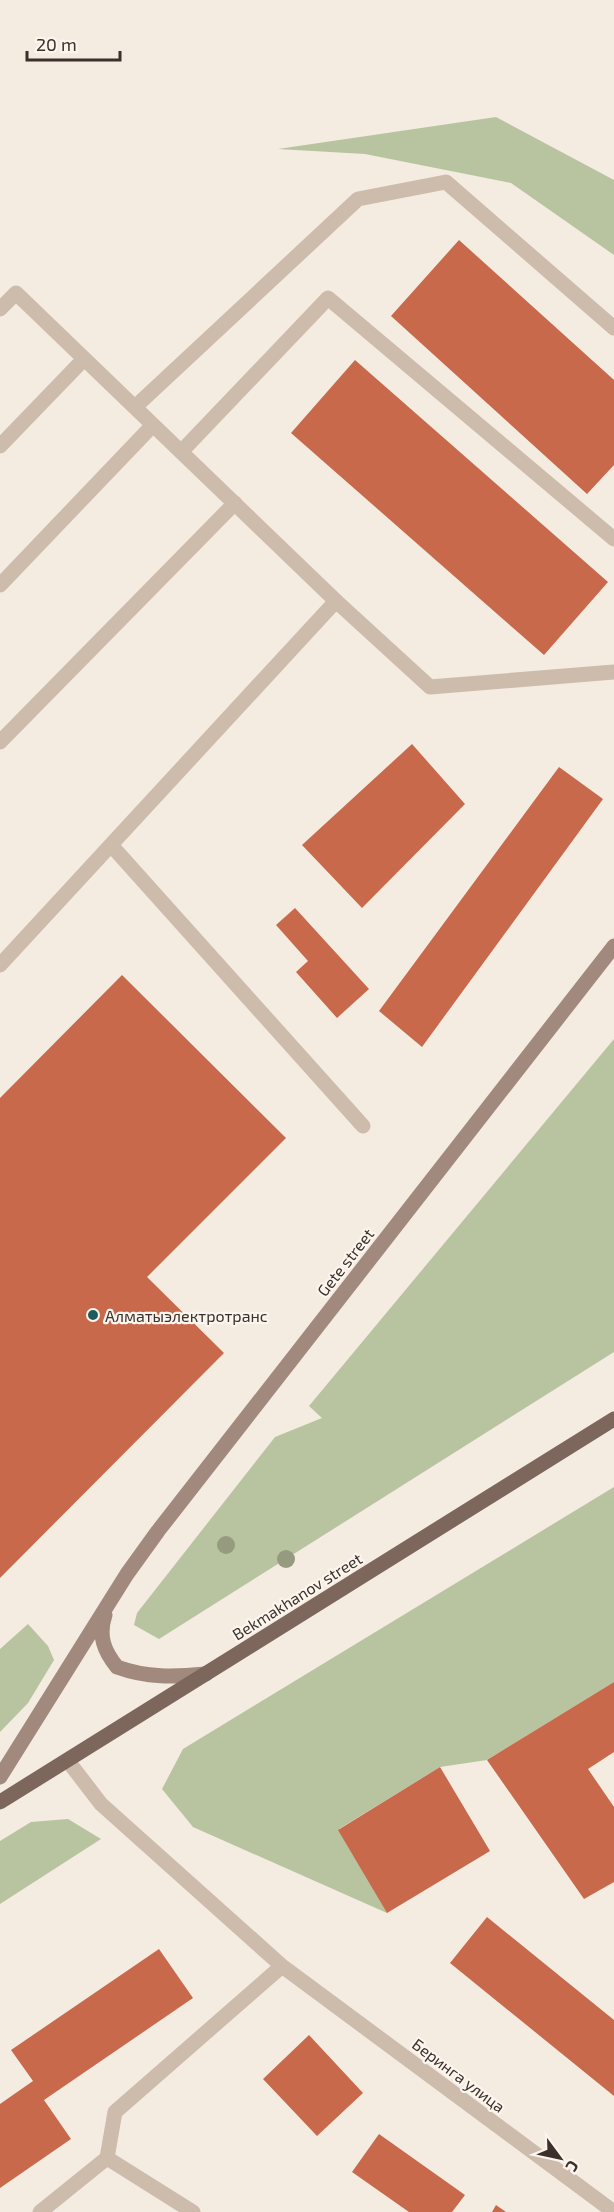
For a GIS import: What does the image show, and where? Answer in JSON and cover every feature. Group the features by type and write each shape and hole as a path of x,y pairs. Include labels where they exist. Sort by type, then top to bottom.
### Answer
{"main road":[{"name":"Gete street","path":"0,1777 109,1603 158,1531 614,946"},
{"name":"Bekmakhanov street","path":"0,1802 614,1419"},
{"path":"109,1603 102,1625 102,1641 117,1668 134,1674 161,1678 206,1674"}],"street":[{"path":"135,408 357,199 446,182 614,328"},
{"path":"0,309 16,293 336,601 430,687 614,672"},
{"path":"181,452 328,298 614,539"},
{"path":"0,446 84,359"},
{"path":"0,585 153,425"},
{"path":"0,741 235,503"},
{"path":"0,965 336,601"},
{"path":"111,844 363,1126"},
{"name":"Беринга улица","path":"68,1761 101,1804 282,1966 614,2212"},
{"path":"40,2212 107,2158 115,2112 282,1966"},
{"path":"107,2158 192,2212"}],"green space":[{"path":"496,117 614,180 614,255 511,183 365,154 278,149"},
{"path":"614,1039 614,1352 159,1639 134,1625 137,1613 275,1437 322,1418 309,1406"},
{"path":"614,1487 614,1682 487,1760 440,1767 339,1829 387,1913 193,1827 162,1789 183,1749"},
{"path":"28,1624 48,1646 54,1660 28,1703 0,1732 0,1649"},
{"path":"68,1819 101,1839 0,1904 0,1841 31,1822"}],"building":[{"path":"459,240 614,380 614,465 587,494 391,316"},
{"path":"355,360 608,582 544,655 291,433"},
{"path":"412,744 465,804 362,908 302,845"},
{"path":"559,767 603,799 422,1047 379,1011"},
{"path":"295,908 369,989 337,1018 296,972 308,961 276,925"},
{"name":"Алматыэлектротранс","path":"122,975 286,1138 147,1277 224,1353 0,1578 0,1098"},
{"path":"614,1682 614,1752 588,1769 614,1807 614,1882 584,1899 487,1760"},
{"path":"440,1767 490,1851 387,1913 338,1830"},
{"path":"487,1917 614,2020 614,2096 450,1963"},
{"path":"159,1949 193,1998 44,2100 71,2139 0,2188 0,2104 33,2081 11,2050"},
{"path":"309,2035 363,2093 317,2136 263,2079"},
{"path":"379,2134 465,2195 452,2212 409,2212 352,2172"},
{"path":"496,2205 506,2212 492,2212"}],"place":[{"name":"Алматыэлектротранс","path":"93,1315"}]}
